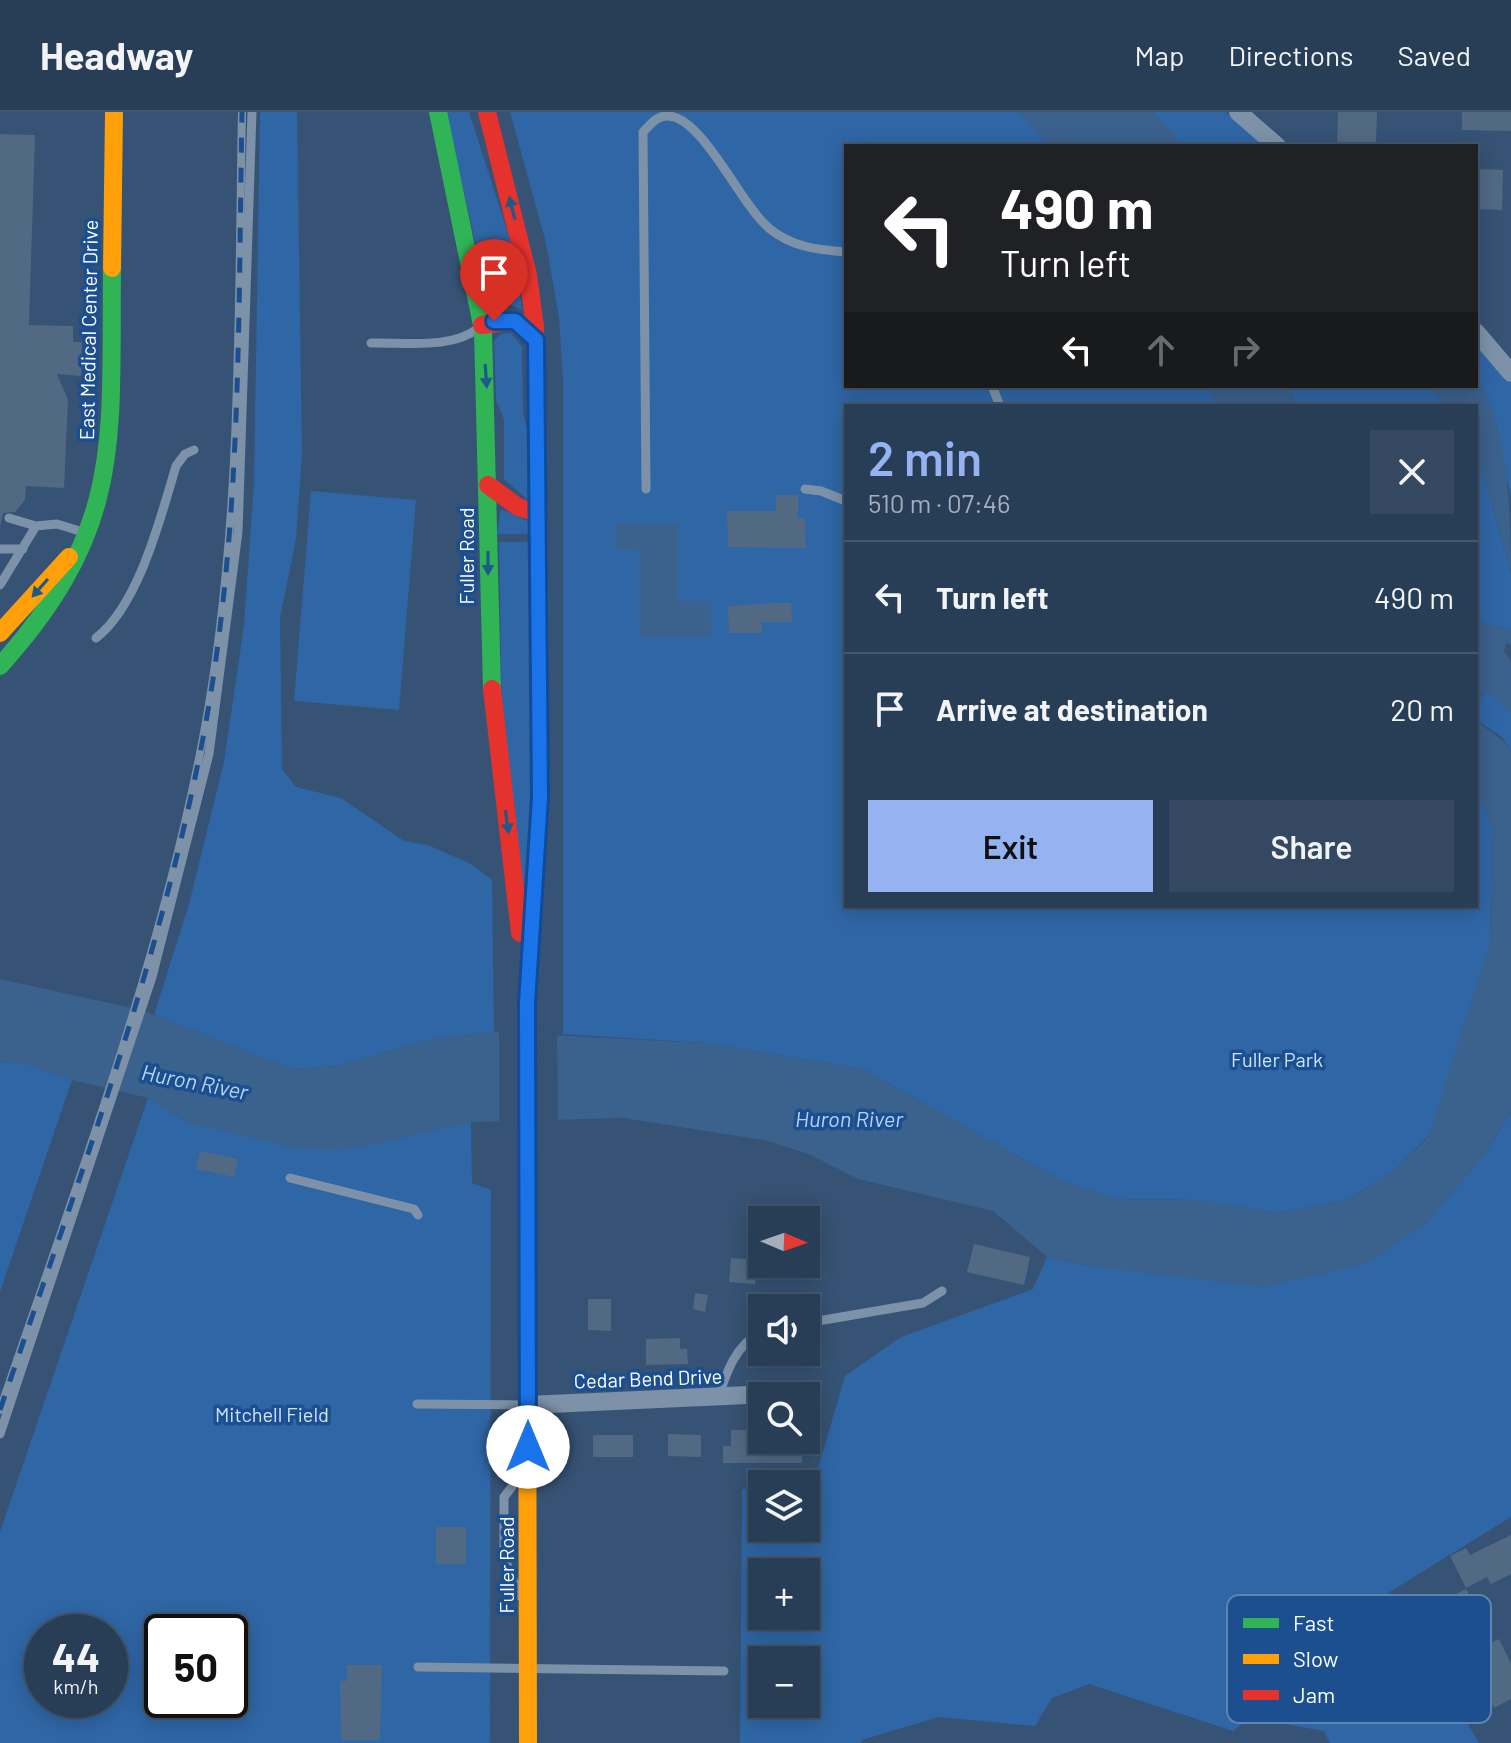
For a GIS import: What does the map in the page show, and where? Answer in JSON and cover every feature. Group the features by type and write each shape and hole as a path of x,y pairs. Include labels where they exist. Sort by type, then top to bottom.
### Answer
{"main road":[{"name":"East Medical Center Drive","path":"0,666 45,612 85,539 102,491 111,421 114,112"},
{"name":"Fuller Road","path":"438,112 482,325 487,385 492,706 527,1003"},
{"name":"Fuller Road","path":"487,112 528,275 536,340 540,797 527,1003 528,1743"},
{"path":"482,325 502,318 515,321 536,340"},
{"path":"488,485 518,507 538,513"},
{"name":"East Medical Center Drive","path":"0,633 85,539"}],"street":[{"path":"1238,112 1275,144"},
{"path":"1478,334 1511,373"},
{"name":"Cedar Bend Drive","path":"528,1405 748,1396"}],"lane":[{"path":"0,1434 145,1001 171,915 209,754 229,622 238,532 252,112"},
{"path":"646,489 643,132 659,117 670,115 685,121 700,136 750,209 769,228 798,245 844,252"},
{"path":"371,343 441,342 470,335 482,325"},
{"path":"96,638 117,614 133,585 176,466 185,454 194,450"},
{"path":"805,489 821,491 844,500"},
{"path":"9,518 36,526 57,524 85,539"},
{"path":"0,585 36,526"},
{"path":"0,549 23,549"},
{"path":"290,1178 414,1209 418,1215"},
{"path":"820,1321 923,1303 942,1291"},
{"path":"718,1398 739,1349 748,1338"},
{"path":"417,1404 528,1405"},
{"path":"418,1667 724,1671"}],"green space":[{"path":"260,112 297,112 302,455 296,539 280,618 282,769 296,787 341,798 404,841 428,845 471,864 492,880 494,1032 432,1039 338,1066 291,1069 154,1015 189,904 224,762 244,625 254,483"},
{"path":"446,112 469,112 515,255 522,310 508,303 489,304"},
{"name":"Fuller Park","path":"510,112 1019,112 1048,144 844,144 844,388 1208,388 1217,404 844,404 844,908 1478,908 1478,788 1492,829 1490,943 1450,1078 1428,1136 1395,1170 1347,1200 1279,1213 1194,1200 1117,1199 1064,1182 863,1069 704,1043 563,1034 563,381 559,318 546,243"},
{"path":"1152,112 1226,112 1263,144 1178,144 1174,135"},
{"path":"511,333 522,347 523,413 530,440 528,500 504,479 504,420 496,400 494,340 501,334"},
{"path":"1478,343 1511,383 1511,497 1490,409 1478,382"},
{"path":"1291,388 1428,388 1445,404 1295,404"},
{"path":"1478,456 1511,572 1511,629 1482,623 1478,619"},
{"path":"311,491 416,500 399,710 294,701"},
{"path":"501,509 530,522 530,534 497,534"},
{"path":"499,542 530,542 530,942 502,726"},
{"path":"1487,690 1511,713 1511,750 1502,737 1478,721 1478,701"},
{"path":"0,1061 28,1064 72,1080 0,1292"},
{"name":"Mitchell Field","path":"148,1098 189,1123 340,1150 471,1122 472,1183 491,1190 490,1743 0,1743 0,1532"},
{"path":"1511,1112 1511,1517 1389,1595 1227,1595 1227,1723 1243,1723 1233,1731 1089,1684 1052,1698 1035,1726 939,1717 862,1740 861,1743 740,1743 742,1489 748,1489 748,1542 820,1542 820,1470 818,1470 845,1376 901,1337 1033,1289 1047,1257 1095,1267 1424,1225 1486,1152"},
{"path":"1278,1723 1467,1723 1479,1743 1330,1743 1324,1731"}],"water":[{"path":"1019,112 1152,112 1174,135 1178,144 1048,144"},
{"path":"1478,381 1487,396 1502,444 1506,472 1511,572 1478,456 1478,404 1445,404 1428,388 1478,388"},
{"path":"1208,388 1291,388 1295,404 1217,404"},
{"path":"615,524 678,524 678,601 711,601 711,637 639,637 639,550 615,549"},
{"path":"1478,619 1482,623 1511,629 1511,644 1506,643 1504,651 1511,661 1511,713 1487,690 1478,701"},
{"name":"Huron River","path":"1478,722 1511,750 1511,1112 1486,1152 1424,1225 1368,1263 1264,1287 1095,1267 1047,1257 993,1211 858,1179 811,1155 768,1141 624,1118 471,1122 340,1150 299,1149 189,1123 148,1098 72,1080 28,1064 0,1061 0,979 141,1010 291,1069 338,1066 432,1039 494,1032 704,1043 863,1069 1064,1182 1117,1199 1194,1200 1279,1213 1347,1200 1395,1170 1428,1137 1490,943 1492,829 1478,788"}],"pier":[{"path":"499,1028 557,1030 558,1124 499,1125"}],"building":[{"path":"1338,112 1377,112 1376,144 1337,144"},
{"path":"1462,112 1511,112 1511,131 1462,130"},
{"path":"0,134 35,135 29,325 73,326 73,342 82,342 81,376 57,374 68,400 64,488 26,486 25,500 15,512 3,513 0,527"},
{"path":"1478,169 1503,170 1502,210 1478,209"},
{"path":"776,495 798,495 798,518 805,518 806,548 728,547 727,511 776,511"},
{"path":"791,603 792,622 761,622 762,633 729,633 728,606"},
{"path":"200,1151 238,1159 234,1177 196,1169"},
{"path":"974,1244 1030,1257 1024,1285 967,1272"},
{"path":"731,1258 748,1259 748,1278 756,1278 755,1284 729,1282"},
{"path":"695,1293 708,1295 705,1312 693,1309"},
{"path":"588,1299 611,1299 611,1331 588,1330"},
{"path":"680,1338 680,1349 687,1349 688,1364 646,1365 646,1339"},
{"path":"731,1430 748,1430 748,1454 802,1454 802,1463 723,1463 723,1446 731,1446"},
{"path":"668,1434 701,1435 701,1457 668,1456"},
{"path":"593,1435 633,1435 633,1457 593,1457"},
{"path":"436,1527 466,1527 466,1564 436,1564"},
{"path":"1511,1535 1511,1574 1491,1584 1487,1577 1466,1588 1450,1556 1466,1548 1470,1555"},
{"path":"1466,1589 1469,1595 1454,1595"},
{"path":"1499,1639 1511,1664 1511,1699 1494,1708 1491,1703 1491,1640"},
{"path":"347,1665 382,1665 380,1740 341,1740 340,1681 347,1681"}],"railway":[{"path":"0,1410 86,1161 139,993 185,824 203,738 225,583 236,426 242,112"}],"traffic: fast":[{"path":"438,112 483,330 492,689"},
{"path":"0,666 41,616 70,570 90,525 102,480 109,433 112,268"},
{"path":"527,1266 527,1003 540,797 539,556"}],"traffic: slow":[{"path":"112,268 114,112"},
{"path":"0,633 69,557"},
{"path":"527,1266 528,1743"}],"traffic: jam":[{"path":"487,112 528,275 535,327 539,556"},
{"path":"482,325 512,321 536,340"},
{"path":"488,485 518,507 538,513"},
{"path":"492,689 520,933"}],"route":[{"path":"494,321 502,318 515,321 528,329 536,340 539,432 540,797 527,1003 528,1447"}]}
